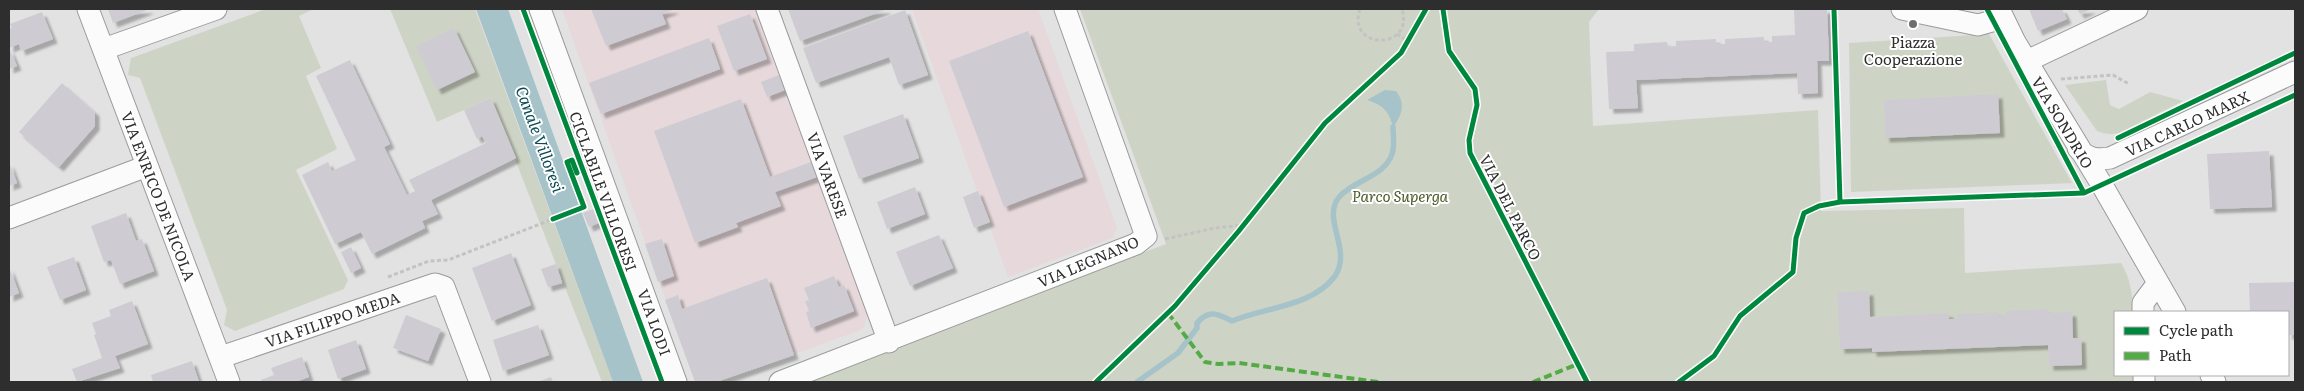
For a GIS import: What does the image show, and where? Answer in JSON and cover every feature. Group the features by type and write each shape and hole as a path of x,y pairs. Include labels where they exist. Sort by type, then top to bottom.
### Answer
{"street":[{"name":"VIA ENRICO DE NICOLA","path":"88,9 229,382"},
{"path":"104,49 216,9"},
{"name":"VIA LODI","path":"540,9 676,382"},
{"name":"VIA VARESE","path":"767,9 889,342"},
{"name":"VIA LEGNANO","path":"889,342 1136,244 1146,236 1065,9"},
{"path":"1902,9 1978,25 2001,13"},
{"path":"2036,57 2137,9"},
{"name":"VIA SONDRIO","path":"2001,13 2036,57 2078,148 2174,311"},
{"name":"VIA CARLO MARX","path":"2078,148 2084,155 2093,159 2110,158 2295,72"},
{"path":"9,218 147,166"},
{"path":"2143,311 2143,303 2158,283"},
{"name":"VIA FILIPPO MEDA","path":"221,357 435,284 444,287 480,382"},
{"path":"780,382 889,342"}],"path":[{"path":"1360,9 1359,26 1369,38 1384,41 1397,34 1404,21 1402,9"},
{"path":"1404,47 1412,33"},
{"path":"1397,34 1408,41"},
{"path":"2036,57 2061,79 2113,75 2129,84"},
{"path":"553,218 562,215"},
{"path":"1238,232 1250,217"},
{"path":"1146,236 1157,241 1215,228 1244,225"}],"shaded area":[{"path":"562,9 755,9 867,314 865,325 861,330 716,382 695,382"},
{"path":"912,9 1038,9 1117,228 1112,238 1008,277"}],"green space":[{"path":"266,9 313,9 299,16 321,68 306,76 337,149 296,170 348,280 344,289 235,331 224,325 227,310 140,78 128,75 131,58"},
{"path":"390,9 475,9 613,382 602,382 491,98 437,122"},
{"name":"Parco Superga","path":"1080,9 1599,9 1589,22 1593,126 1818,110 1821,211 1964,208 1965,273 2121,263 2130,286 2133,311 2114,311 2114,376 2134,376 2135,382 800,382 1166,244"},
{"path":"1989,34 2072,183 1851,192 1849,43"},
{"path":"2106,80 2110,105 2119,109 2150,92 2183,101 2119,133 2103,133 2097,131 2065,85"}],"water":[{"name":"Canale Villoresi","path":"476,9 508,9 643,382 613,382"},
{"path":"1385,90 1396,91 1401,100 1401,114 1393,127 1385,109 1367,100"}],"building":[{"path":"108,9 150,9 113,23"},
{"path":"591,9 675,9 662,14 666,24 606,46"},
{"path":"788,9 888,9 800,41"},
{"path":"1794,9 1827,9 1829,61 1817,61 1818,93 1798,94 1797,73 1636,80 1638,108 1609,109 1606,52 1634,51 1634,44 1667,42 1668,47 1676,46 1676,41 1716,39 1716,44 1725,44 1725,39 1764,37 1764,42 1772,42 1772,36 1795,35"},
{"path":"2029,9 2062,9 2067,19 2038,31"},
{"path":"2077,9 2092,9 2080,14"},
{"path":"905,10 928,75 899,85 889,57 816,83 803,48"},
{"path":"42,12 53,39 21,51 19,44 9,48 9,29 12,28 10,24"},
{"path":"750,14 767,59 734,71 717,26"},
{"path":"454,28 475,72 437,90 416,46"},
{"path":"1028,31 1083,177 1004,207 949,61"},
{"path":"709,38 720,69 601,114 589,83"},
{"path":"9,48 17,66 9,69"},
{"path":"350,60 390,144 384,147 407,195 415,191 409,180 486,143 482,136 477,139 464,110 491,98 516,158 431,200 438,214 422,221 425,228 372,254 361,232 335,244 302,175 328,162 332,171 356,160 316,76"},
{"path":"779,75 785,90 767,97 761,82"},
{"path":"62,83 95,112 95,126 59,167 19,132"},
{"path":"1998,94 2000,133 1885,138 1884,100"},
{"path":"741,99 770,177 811,162 817,177 775,192 781,206 736,223 738,227 695,243 654,131"},
{"path":"903,114 919,158 859,179 843,136"},
{"path":"2269,151 2272,207 2210,209 2207,154"},
{"path":"9,162 17,183 9,186"},
{"path":"915,187 925,214 887,229 877,202"},
{"path":"978,191 990,222 974,228 963,197"},
{"path":"596,208 601,222 589,227 583,213"},
{"path":"126,213 136,241 142,239 154,271 120,284 111,260 104,262 91,226"},
{"path":"939,235 953,268 910,286 896,252"},
{"path":"662,239 674,276 658,282 645,244"},
{"path":"351,247 361,268 351,273 341,252"},
{"path":"511,253 531,305 492,321 472,268"},
{"path":"74,257 86,290 60,300 47,267"},
{"path":"556,264 562,283 548,287 541,269"},
{"path":"9,267 19,293 9,297"},
{"path":"834,276 839,287 844,285 854,311 811,328 806,312 809,311 805,301 809,300 804,288"},
{"path":"767,278 794,355 716,382 695,382 665,300 678,295 682,309"},
{"path":"2295,282 2295,335 2289,335 2289,311 2250,311 2249,283"},
{"path":"1869,291 1870,317 1949,313 1949,319 1958,319 1957,314 1998,312 1998,316 2006,316 2006,311 2047,309 2047,313 2072,312 2073,338 2081,338 2082,365 2049,366 2048,345 1872,352 1872,348 1840,349 1837,292"},
{"path":"132,301 148,344 115,356 120,368 77,382 72,369 102,358 92,323 111,316 109,310"},
{"path":"406,315 441,329 428,361 393,348"},
{"path":"538,325 549,355 503,371 493,340"},
{"path":"356,340 366,369 338,379 328,350"},
{"path":"302,357 309,377 295,382 262,382 261,380 274,375 271,368"},
{"path":"192,361 199,382 153,382 151,375"},
{"path":"551,377 553,382 537,382"}],"waterway":[{"path":"1137,382 1178,353 1197,328 1197,323 1206,316 1214,314 1232,321 1301,300 1325,286 1335,276 1340,266 1341,255 1333,214 1335,205 1340,196 1346,191 1383,168 1392,154 1393,127"}],"marked path":[{"path":"1168,313 1205,362 1218,364 1239,363 1378,382"},
{"path":"1533,382 1578,364"}],"cycle path":[{"name":"CICLABILE VILLORESI","path":"523,9 662,382"},
{"path":"1096,382 1175,306 1238,232 1325,123 1401,53 1426,9"},
{"name":"VIA DEL PARCO","path":"1443,9 1449,51 1475,89 1477,105 1469,140 1470,153 1587,382"},
{"path":"1834,9 1840,202"},
{"path":"1987,9 2084,193"},
{"path":"2118,138 2295,53"},
{"path":"1679,382 1714,356 1740,316 1793,272 1796,238 1804,213 1819,206 1840,202 2084,193 2295,95"},
{"path":"553,219 584,207 567,162 572,160 577,173"}],"place":[{"name":"Piazza Cooperazione","path":"1913,24"}]}
